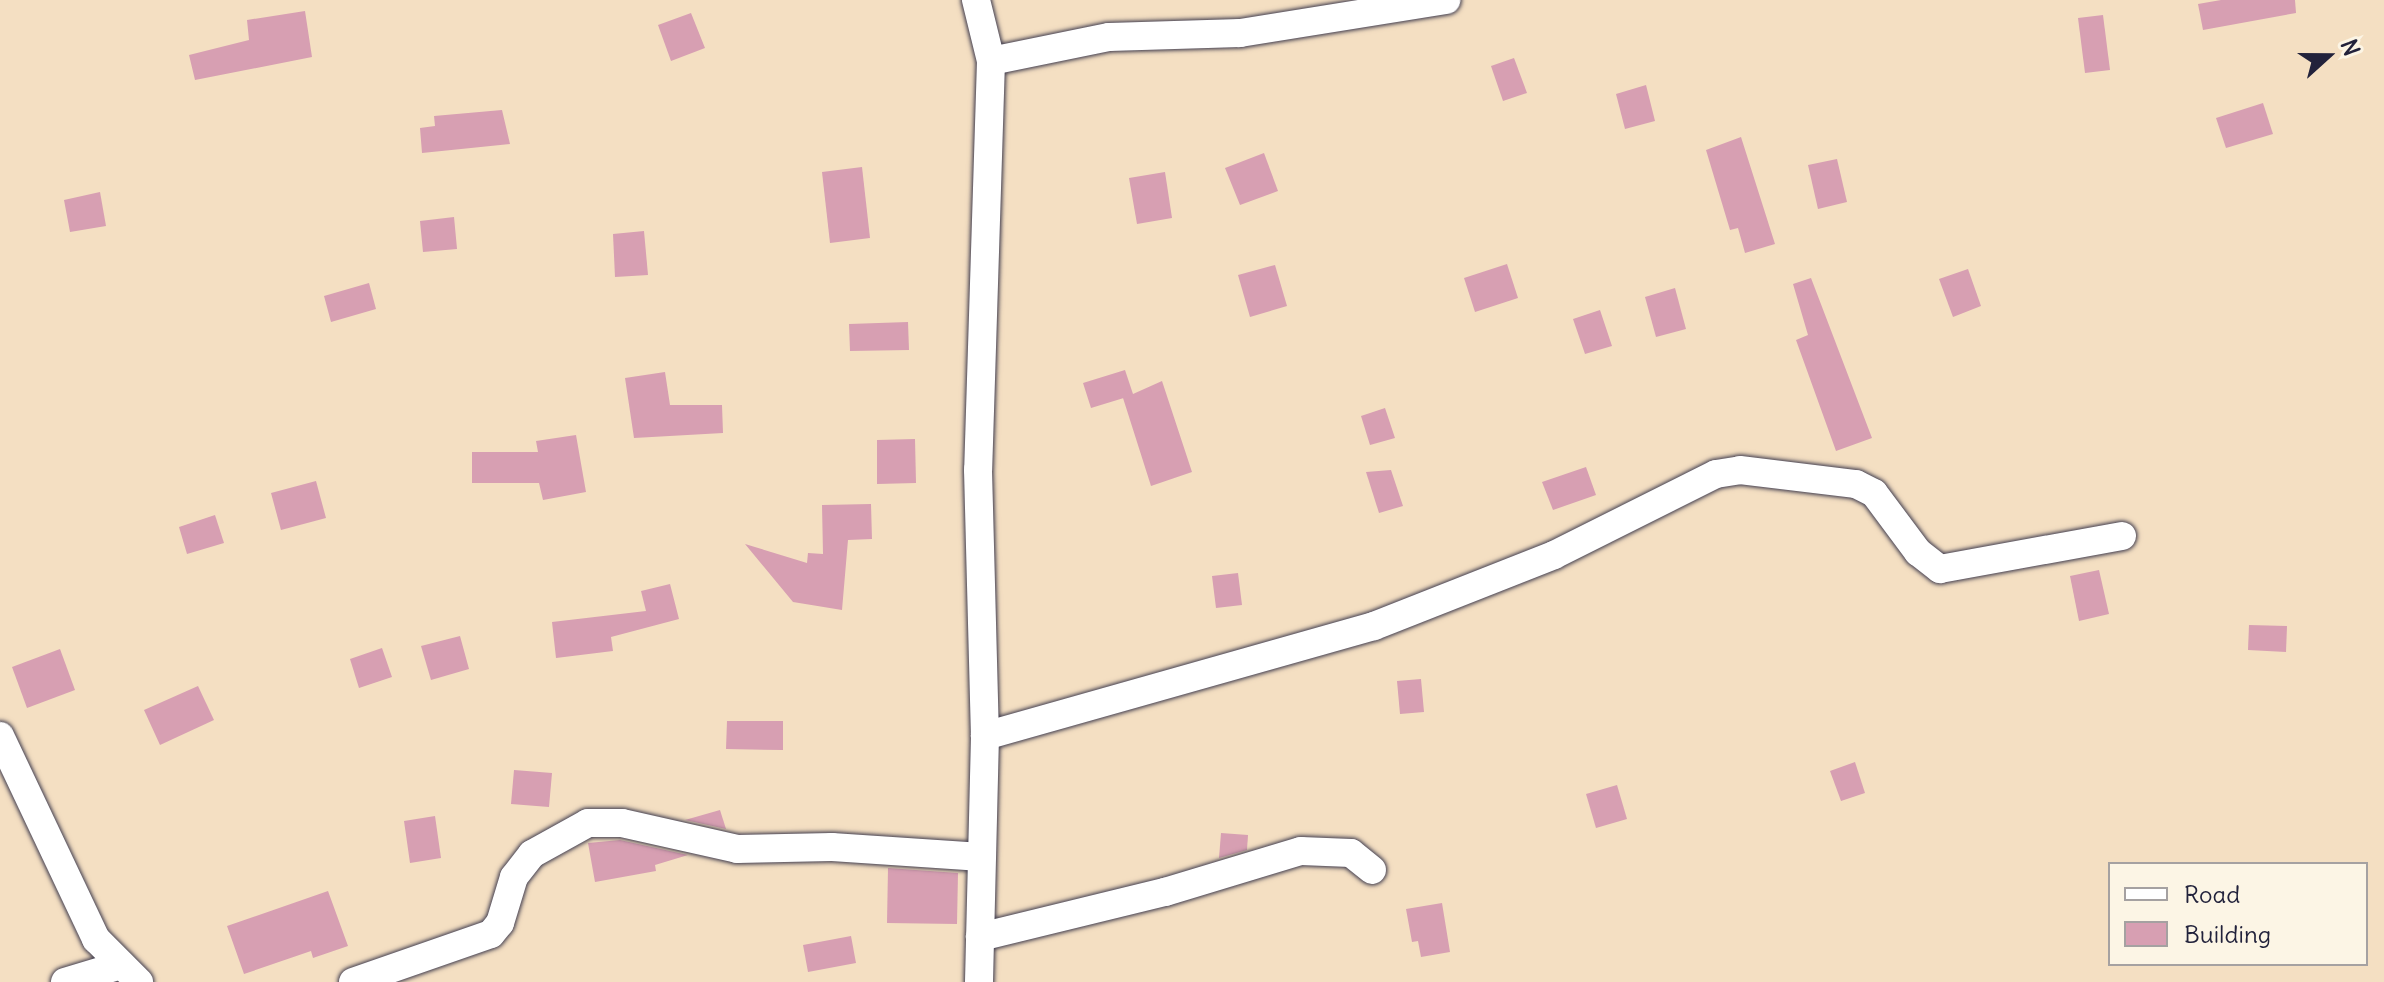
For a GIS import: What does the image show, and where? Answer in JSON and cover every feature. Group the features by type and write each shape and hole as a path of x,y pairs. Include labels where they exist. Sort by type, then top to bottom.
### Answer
{"street":[{"path":"976,0 991,61 978,470 985,736 979,982"},
{"path":"991,61 1109,37 1240,33 1446,0"},
{"path":"985,736 1374,626 1554,555 1716,474 1740,470 1856,484 1874,493 1927,562 1940,569 2122,536"},
{"path":"2,747 96,939 130,974"},
{"path":"353,982 491,934 500,923 514,877 532,854 588,823 622,823 737,849 832,847 982,857"},
{"path":"980,937 1165,892 1301,851 1351,853 1372,870"},
{"path":"65,982 130,974"}],"building":[{"path":"2221,0 2295,0 2296,13 2203,30 2198,4"},
{"path":"305,11 312,57 195,80 189,55 249,40 247,20"},
{"path":"691,13 705,48 671,61 658,25"},
{"path":"2103,15 2110,70 2085,73 2078,18"},
{"path":"1514,58 1527,93 1503,101 1491,66"},
{"path":"1646,85 1655,121 1625,129 1616,94"},
{"path":"2263,103 2273,134 2226,148 2216,118"},
{"path":"502,110 510,144 422,153 420,128 435,126 434,116"},
{"path":"1741,137 1775,244 1745,253 1738,228 1730,230 1706,150"},
{"path":"1264,153 1278,191 1240,205 1225,168"},
{"path":"1837,159 1847,202 1818,209 1808,165"},
{"path":"862,167 870,238 830,243 822,172"},
{"path":"1165,172 1172,218 1137,224 1129,178"},
{"path":"100,192 106,226 70,232 64,200"},
{"path":"454,217 457,249 423,252 420,221"},
{"path":"644,231 648,275 615,277 613,234"},
{"path":"1507,264 1518,298 1475,312 1464,278"},
{"path":"1275,265 1287,306 1250,317 1238,275"},
{"path":"1968,269 1981,306 1953,317 1939,279"},
{"path":"1811,278 1872,438 1836,451 1796,340 1808,335 1793,284"},
{"path":"369,283 376,309 331,322 324,296"},
{"path":"1675,288 1686,329 1656,337 1645,297"},
{"path":"1600,310 1612,346 1585,354 1573,319"},
{"path":"908,322 909,350 850,351 849,324"},
{"path":"1125,370 1133,394 1162,381 1192,472 1151,486 1123,398 1091,408 1083,383"},
{"path":"665,372 670,405 722,405 723,433 634,438 625,378"},
{"path":"1385,408 1395,438 1370,445 1361,416"},
{"path":"576,435 586,492 543,500 539,483 472,483 472,452 538,452 536,441"},
{"path":"915,439 916,483 877,484 877,440"},
{"path":"1586,467 1596,495 1553,510 1542,482"},
{"path":"1391,470 1403,506 1379,513 1366,472"},
{"path":"316,481 326,518 281,530 271,493"},
{"path":"871,504 872,539 848,540 842,610 793,602 745,544 807,563 808,553 823,554 822,505"},
{"path":"215,515 224,543 187,554 179,527"},
{"path":"2099,570 2109,614 2079,621 2070,576"},
{"path":"1238,573 1242,605 1216,608 1212,576"},
{"path":"670,584 679,619 611,637 613,651 556,658 552,622 646,611 641,591"},
{"path":"2249,625 2287,626 2286,652 2248,650"},
{"path":"460,636 469,669 431,680 421,646"},
{"path":"382,648 392,677 359,688 350,659"},
{"path":"60,649 75,690 27,708 12,667"},
{"path":"1421,679 1424,712 1400,714 1397,681"},
{"path":"198,686 214,720 160,745 144,710"},
{"path":"727,721 783,721 783,750 726,749"},
{"path":"1855,762 1865,793 1841,801 1830,771"},
{"path":"514,770 552,773 549,807 511,804"},
{"path":"1617,785 1627,819 1596,828 1586,794"},
{"path":"720,810 726,829 685,820"},
{"path":"435,816 441,858 410,863 404,821"},
{"path":"1221,833 1248,835 1247,850 1219,858"},
{"path":"620,840 688,855 655,865 656,871 595,882 588,843"},
{"path":"888,868 958,873 957,924 887,923"},
{"path":"328,891 348,946 313,958 311,951 244,974 227,926"},
{"path":"1442,903 1450,952 1421,957 1418,941 1412,942 1406,909"},
{"path":"851,936 856,963 808,972 803,945"}]}
